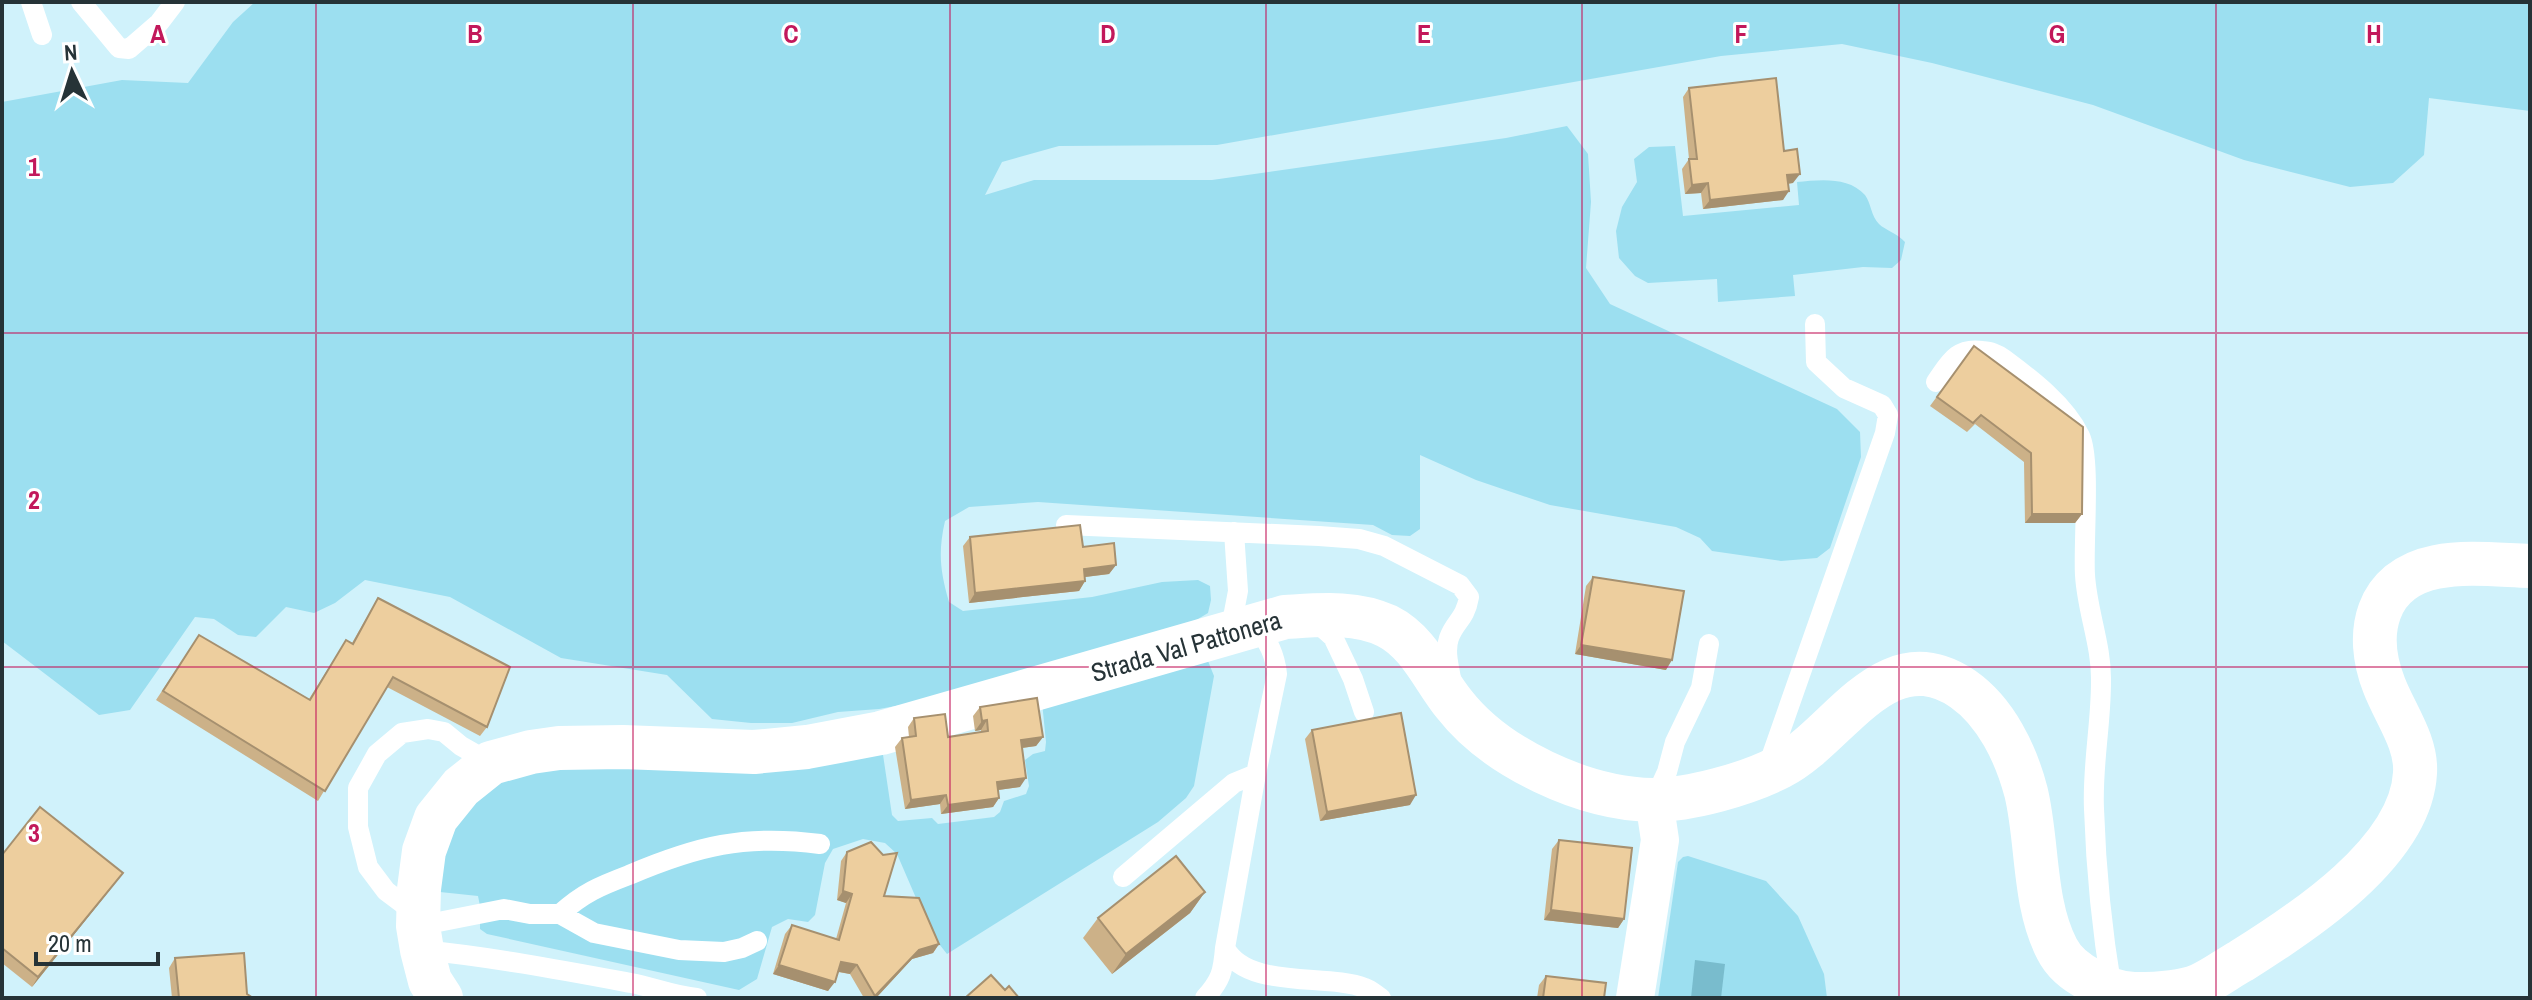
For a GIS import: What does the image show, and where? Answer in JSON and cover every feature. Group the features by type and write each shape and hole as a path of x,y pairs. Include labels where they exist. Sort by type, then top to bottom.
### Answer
{"street":[{"path":"2107,991 2199,986 2262,948 2328,901 2369,864 2407,807 2416,768 2413,749 2376,663 2374,637 2377,615 2385,597 2399,583 2418,572 2439,566 2530,566"},
{"name":"Strada Val Pattonera","path":"441,998 430,981 419,930 424,851 436,818 461,787 491,763 559,748 754,752 807,747 881,733 1285,617 1333,614 1387,626 1412,644 1456,707 1495,745 1557,778 1611,794 1654,800 1703,793 1764,774 1807,750 1854,705 1884,682 1909,675 1936,676 1964,690 1991,716 2013,752 2026,793 2046,918 2058,952 2107,991"},
{"path":"1635,998 1660,840 1654,800"}],"lane":[{"path":"31,2 42,35"},
{"path":"81,2 119,48 129,49 159,23 175,2"},
{"path":"1764,774 1774,754 1885,433 1888,415 1882,405 1844,388 1816,362 1815,324"},
{"path":"1936,382 1955,356 1969,349 1996,353 2026,375 2057,406 2081,438 2087,602 2101,681 2094,809 2107,991"},
{"path":"1066,525 1359,539 1384,546 1460,585 1469,597 1467,611 1449,637 1448,657 1456,707"},
{"path":"1205,998 1218,983 1223,971 1256,774 1277,674 1270,644 1244,630 1234,532"},
{"path":"1309,616 1333,637 1353,679 1364,712"},
{"path":"1654,800 1667,772 1675,742 1701,688 1709,644"},
{"path":"491,763 444,732 428,729 402,733 377,754 358,788 358,827 368,867 419,930 492,957 636,984 676,997 697,998"},
{"path":"1123,877 1234,783 1256,774"},
{"path":"560,914 582,894 672,856 701,848 747,840 820,844"},
{"path":"419,930 504,909 530,914 560,914 594,933 679,950 724,952 757,941"},
{"path":"1225,948 1231,959 1259,972 1365,987 1381,998"}],"shaded area":[{"path":"255,2 2530,2 2530,111 2429,98 2424,155 2393,183 2350,187 2244,160 2093,105 1932,63 1842,44 1721,56 1217,145 1059,146 1002,162 985,195 1034,180 1212,180 1506,138 1567,126 1588,154 1591,202 1586,268 1610,304 1837,409 1860,432 1861,457 1830,548 1817,558 1781,561 1712,551 1700,538 1676,527 1550,505 1476,480 1420,455 1420,529 1410,536 1392,535 1373,525 1038,502 969,507 945,521 941,542 942,571 949,602 963,611 1092,597 1162,582 1198,580 1210,586 1211,600 1208,613 1188,625 945,697 879,709 838,712 792,723 712,719 667,675 561,658 450,597 365,580 335,603 314,613 286,607 256,637 238,635 214,619 195,617 130,710 99,715 2,641 2,102 122,80 188,83 233,22"},
{"path":"1675,146 1683,216 1799,205 1797,182 1842,182 1865,195 1879,224 1905,242 1901,260 1892,268 1863,267 1793,275 1795,296 1718,302 1717,279 1648,283 1635,276 1619,258 1616,231 1622,207 1637,182 1634,159 1649,147"},
{"path":"1208,661 1214,676 1194,786 1186,798 1158,822 947,954 932,935 897,854 885,843 863,839 833,849 825,863 815,915 808,922 788,919 772,927 757,979 739,990 487,934 480,929 478,896 440,892 439,877 457,813 513,766 882,748 892,815 898,821 932,818 938,824 994,817 1000,812 1004,801 1026,794 1029,786 1025,760 1045,751 1042,702"},
{"path":"1688,856 1766,881 1798,916 1824,974 1827,998 1658,998 1678,862"},
{"path":"1695,960 1725,964 1721,998 1691,998"}],"building":[{"path":"1776,78 1784,151 1797,149 1800,174 1787,175 1789,191 1710,200 1708,183 1692,185 1689,159 1697,159 1689,88"},
{"path":"1974,346 2083,427 2082,514 2032,514 2031,453 1981,415 1973,423 1937,397"},
{"path":"1080,525 1083,547 1114,543 1116,565 1084,569 1085,581 975,593 970,537"},
{"path":"1593,577 1684,591 1672,660 1581,645"},
{"path":"378,598 510,667 487,727 393,677 325,791 163,691 199,635 310,700 346,640 353,644"},
{"path":"1037,698 1043,737 1021,740 1026,778 997,782 999,798 948,805 946,795 911,800 902,738 916,736 914,718 945,714 948,737 988,731 987,720 982,721 980,707"},
{"path":"1401,713 1416,795 1327,812 1312,730"},
{"path":"40,807 123,873 38,977 2,948 2,855"},
{"path":"1559,840 1632,848 1624,919 1551,910"},
{"path":"871,842 883,855 897,853 884,896 919,898 939,944 919,950 875,996 857,965 841,962 835,982 779,965 792,925 839,940 852,894 843,891 847,852"},
{"path":"1176,856 1205,892 1126,954 1098,918"},
{"path":"244,953 247,994 253,998 179,998 175,958"},
{"path":"991,975 1005,990 1009,986 1019,998 965,998"},
{"path":"1546,976 1606,983 1604,998 1543,998"}]}
